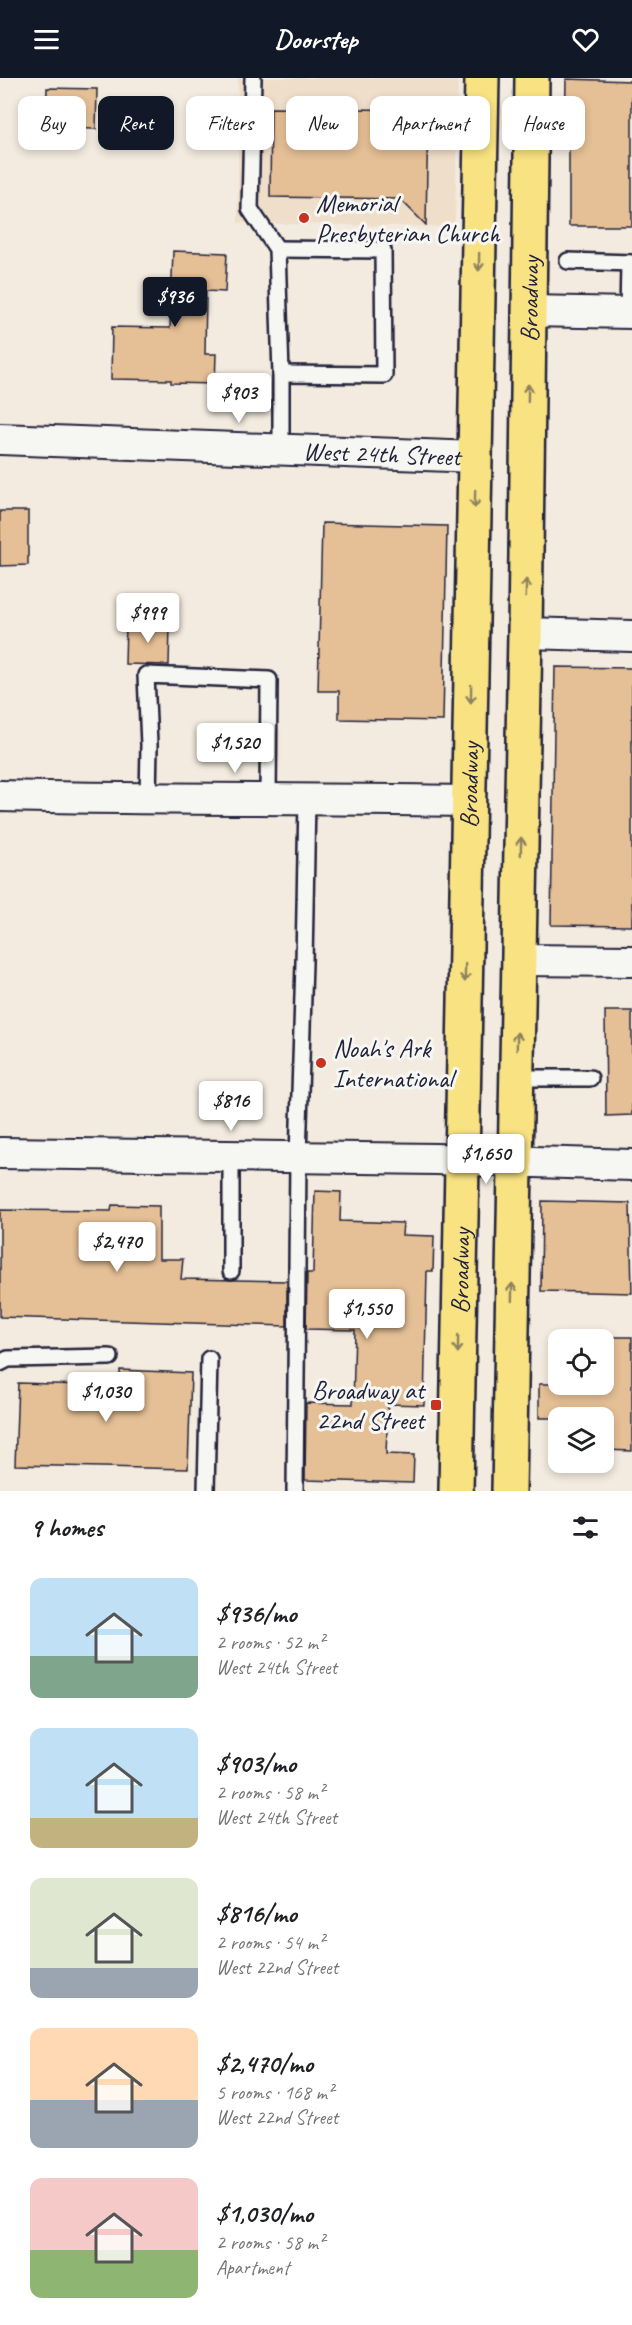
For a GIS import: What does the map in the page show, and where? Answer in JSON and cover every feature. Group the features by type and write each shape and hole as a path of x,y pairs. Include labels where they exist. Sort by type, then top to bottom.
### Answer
{"main road":[{"name":"Broadway","path":"456,1491 460,1160 482,78"},
{"name":"Broadway","path":"509,1491 525,633 532,78"}],"street":[{"path":"529,311 630,313"},
{"name":"West 24th Street","path":"0,439 476,457"},
{"path":"525,633 632,636"},
{"path":"0,796 469,801"},
{"path":"518,960 632,961"},
{"path":"0,1153 632,1164"}],"lane":[{"path":"253,78 250,209 277,249 281,449"},
{"path":"277,249 383,250 384,375 281,374"},
{"path":"568,261 630,263 630,313"},
{"path":"148,799 149,745 146,675 269,680 268,798"},
{"path":"295,1491 298,1157 307,798"},
{"path":"516,1078 590,1078"},
{"path":"231,1156 231,1270"},
{"path":"0,1363 8,1359 110,1357"},
{"path":"206,1491 209,1359"}],"shaded area":[{"path":"238,78 458,78 458,96 370,96 370,150 457,150 455,227 238,223 238,150 274,150 274,96 238,96"}],"building":[{"path":"566,79 632,81 632,226 569,226 569,150 585,150 585,96 566,96"},
{"path":"47,88 97,89 96,129 86,129 86,96 47,96"},
{"path":"274,108 286,108 286,150 358,150 358,109 370,109 370,150 427,150 426,225 400,199 270,197 271,150 274,150"},
{"path":"173,251 227,253 225,292 206,291 205,354 216,354 215,384 171,383 171,380 111,379 112,327 170,328"},
{"path":"0,511 28,511 28,565 0,566"},
{"path":"322,523 447,526 443,721 339,719 339,691 318,691"},
{"path":"126,624 170,625 169,665 125,664"},
{"path":"555,667 632,668 632,926 551,925"},
{"path":"605,1011 632,1011 632,1115 606,1116"},
{"path":"315,1191 341,1192 340,1221 403,1223 402,1235 434,1236 433,1271 427,1271 424,1405 388,1404 386,1454 414,1455 413,1483 305,1480 306,1403 353,1404 355,1330 306,1329 307,1273 313,1273"},
{"path":"542,1201 630,1203 632,1293 541,1291"},
{"path":"112,1205 159,1206 159,1259 183,1259 181,1279 287,1281 287,1326 0,1317 0,1210 111,1211"},
{"path":"614,1337 632,1337 632,1451 614,1450 614,1407 548,1407 548,1418 539,1418 539,1384 548,1384 548,1395 614,1395"},
{"path":"120,1370 191,1373 188,1469 15,1465 18,1383 120,1386"}],"place":[{"name":"Memorial Presbyterian Church","path":"304,218"},
{"name":"Noah's Ark International","path":"321,1063"},
{"name":"Broadway at 22nd Street","path":"436,1405"}]}
